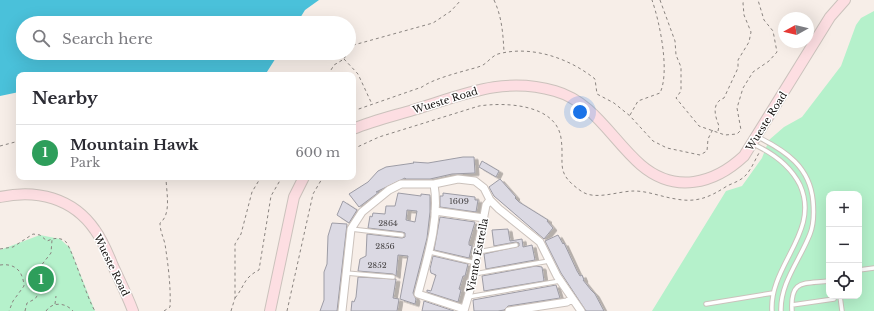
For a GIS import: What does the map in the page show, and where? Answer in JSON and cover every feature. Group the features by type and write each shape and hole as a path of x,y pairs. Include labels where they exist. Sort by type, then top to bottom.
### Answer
{"street":[{"name":"Wueste Road","path":"356,129 487,87 523,84 556,91 578,102 594,114 641,165 660,177 684,183 700,182 715,177 734,165 756,144 830,17 846,0"},
{"path":"342,311 351,229 362,212 389,190 402,184 434,184 458,179 475,181 484,188 490,200 540,242 561,281 581,311"},
{"path":"270,311 294,197 302,180"},
{"path":"434,184 436,194 432,235 418,294 464,310"},
{"name":"Wueste Road","path":"0,197 19,194 44,196 69,205 84,216 101,238 133,311"},
{"name":"Viento Estrella","path":"464,310 474,274 486,204 490,200"},
{"path":"434,212 484,218"},
{"path":"513,311 567,302 572,298"}],"lane":[{"path":"756,144 779,159 795,174 803,194 805,205 805,220 800,235 776,281 773,293 772,311"},
{"path":"756,144 784,151 803,170 813,194 814,221 811,234 782,295 780,311"},
{"path":"351,229 402,235"},
{"path":"478,252 516,245"},
{"path":"428,251 476,262"},
{"path":"474,274 550,261"},
{"path":"862,270 874,268"},
{"path":"346,273 392,277"},
{"path":"468,297 561,281"},
{"path":"792,311 794,289 800,285 826,281"},
{"path":"706,304 773,293"},
{"path":"792,305 834,299"},
{"path":"840,299 842,311"}],"path":[{"path":"356,44 433,23 451,11 461,0"},
{"path":"494,0 499,11 502,24 504,53"},
{"path":"630,116 638,101 660,93 664,85 659,19 652,0"},
{"path":"660,0 675,41 676,55 682,67 681,91 676,98 699,126 725,134 737,134 741,130 737,108 743,88 753,72 769,61 777,52 773,31 764,20 758,0"},
{"path":"718,131 719,126 714,116 715,107 720,100 724,98 738,68 738,60 750,42 751,32 744,15 744,0"},
{"path":"330,72 334,65 342,60"},
{"path":"345,60 358,74 372,103"},
{"path":"356,148 379,137 479,106 493,104 524,107 539,112 551,119 558,130 561,139 561,166 565,176 571,184 583,193 593,196 642,191 690,201 705,199 739,181 746,175 756,144"},
{"path":"0,146 16,142"},
{"path":"165,311 170,307 171,292 164,242 160,229 160,222 165,219 167,213 166,180"},
{"path":"231,311 235,298 235,244 241,234 252,192 259,180"},
{"path":"235,298 239,293 243,282 250,274 259,270 271,196 280,180"},
{"path":"288,311 312,194 321,180"},
{"path":"0,249 13,247 33,234 40,235 47,240 60,239 66,242 70,248 83,285 95,311"},
{"path":"25,311 27,303 35,299 39,293 40,267 51,253 52,239"},
{"path":"0,265 10,265 16,267 24,279 24,286 13,300 9,311"},
{"path":"55,305 56,296"},
{"path":"46,311 55,305 64,305 74,311"}],"green space":[{"path":"874,11 874,311 652,311 726,191 742,186 762,158 769,140 784,127 802,117 841,66 856,25 861,18"},
{"path":"40,235 60,239 70,248 95,311 0,311 0,250"}],"water":[{"path":"0,0 319,0 305,10 301,16 16,16 16,60 275,60 267,72 16,72 16,93 0,96"}],"building":[{"path":"463,157 474,157 475,173 452,174 430,179 405,178 376,192 379,192 359,207 349,194 368,182 378,171 386,167 414,163 413,162 428,163"},
{"path":"482,161 499,171 496,177 479,167"},
{"path":"500,179 519,202 548,220 547,221 553,228 544,239 494,196 489,187"},
{"path":"398,193 421,196 421,194 430,195 427,238 413,293 416,299 415,304 400,299 408,256 398,255 396,276 393,274 358,271 360,259 366,256 367,234 402,238 405,237 405,233 402,232 368,228 370,216 372,217 373,213 385,214 386,206 395,206","holes":["407,210 417,211 415,222 406,220"]},
{"path":"443,193 475,197 475,200 478,200 476,212 440,207 440,196 443,196"},
{"path":"343,201 357,210 349,223 337,215"},
{"path":"440,217 475,222 469,242 469,245 472,246 469,258 434,250"},
{"path":"332,223 347,224 337,311 320,311 324,300 324,272 327,264 328,236"},
{"path":"508,229 510,241 522,239 523,247 532,245 535,260 486,269 484,254 519,246 519,243 516,242 494,246 492,230"},
{"path":"558,235 563,244 564,243 580,276 582,275 583,280 595,294 604,311 586,311 561,273 545,241"},
{"path":"433,256 468,264 465,276 463,276 459,289 461,290 458,302 427,292 427,290 431,291 436,275 431,273 430,269"},
{"path":"536,266 542,267 544,281 484,291 482,276"},
{"path":"358,277 396,279 393,298 399,299 397,311 351,311 352,301 354,302 356,297"},
{"path":"556,285 560,298 508,306 504,310 498,311 474,311 473,300"},
{"path":"424,301 454,311 422,311"}],"place":[{"name":"Mountain Hawk","path":"41,279"}]}
